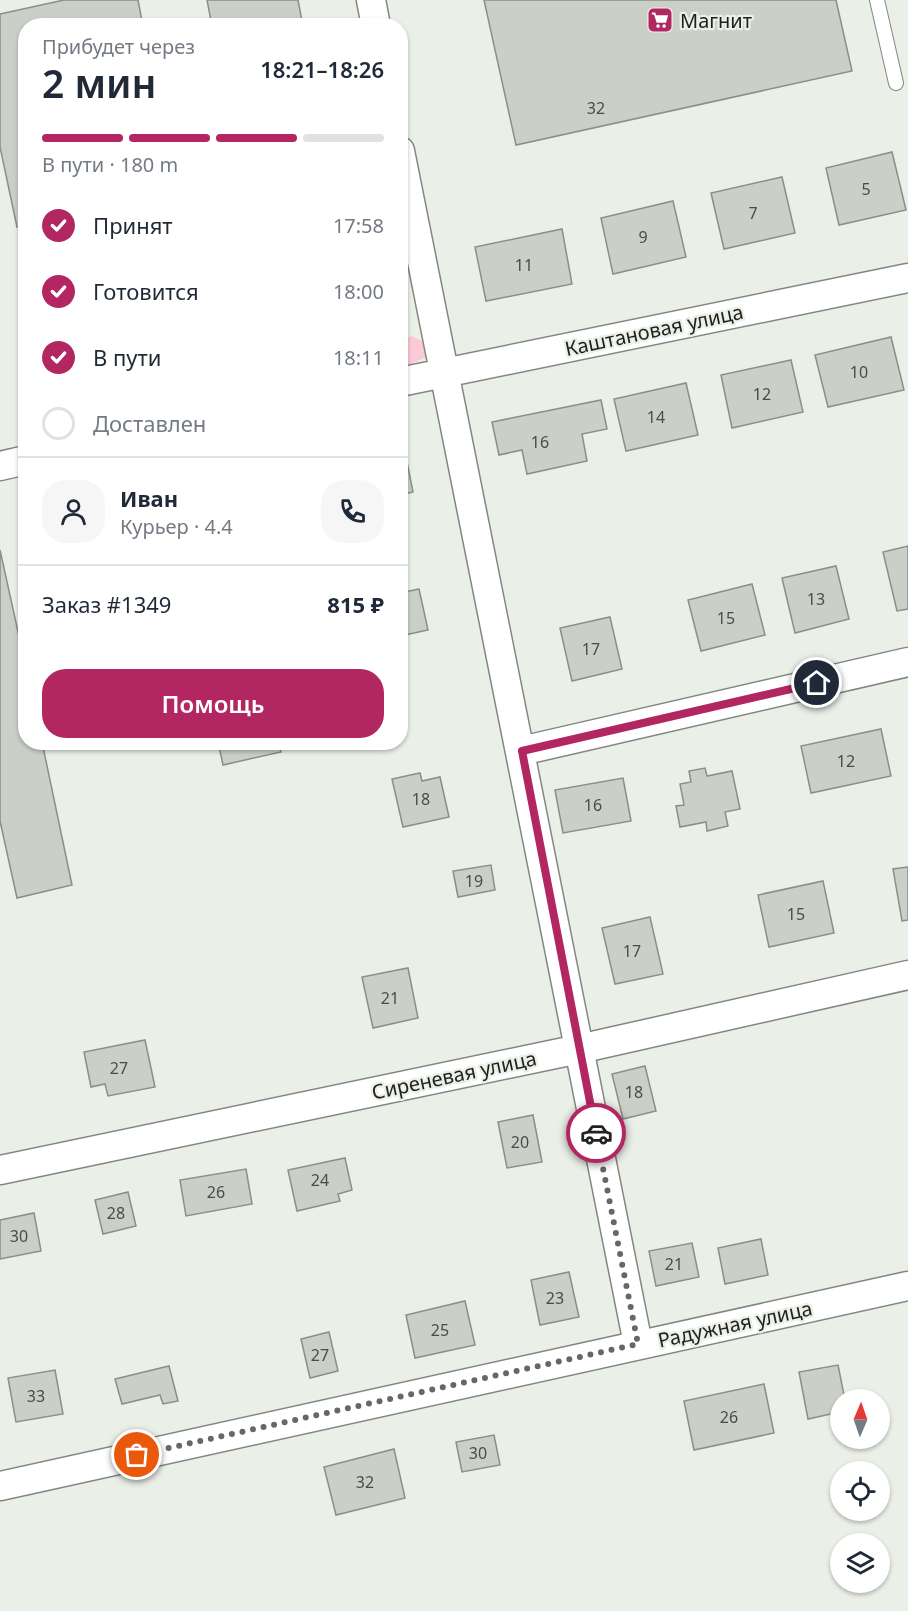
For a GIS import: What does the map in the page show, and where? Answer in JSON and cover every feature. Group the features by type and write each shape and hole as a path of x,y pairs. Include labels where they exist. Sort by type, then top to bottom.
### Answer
{"street":[{"path":"371,0 374,18"},
{"path":"408,191 522,751 638,1344"},
{"name":"Каштановая улица","path":"408,380 908,278"},
{"path":"0,466 18,462"},
{"path":"522,751 908,662"},
{"name":"Сиреневая улица","path":"0,1170 579,1048 908,975"},
{"name":"Радужная улица","path":"0,1486 908,1286"}],"lane":[{"path":"877,0 896,82"}],"shaded area":[{"path":"412,336 426,343 428,356 408,366 408,337"}],"building":[{"path":"64,0 138,0 141,18 18,18 17,227 0,147 0,14"},
{"path":"207,0 298,0 301,18 210,18"},
{"path":"484,0 836,0 852,71 516,145"},
{"path":"892,152 906,210 839,225 826,168"},
{"path":"782,177 795,233 724,249 711,193"},
{"path":"673,201 686,257 613,274 601,218"},
{"path":"562,229 572,284 486,301 475,247"},
{"path":"891,337 904,390 828,407 815,355"},
{"path":"791,360 803,412 732,428 721,375"},
{"path":"686,383 698,435 626,451 614,399"},
{"path":"601,400 607,429 582,434 587,461 527,474 522,450 499,455 492,422"},
{"path":"408,467 413,492 408,493"},
{"path":"908,546 908,609 897,611 883,552"},
{"path":"0,550 18,632 18,750 44,750 72,885 17,898 0,821"},
{"path":"836,566 849,619 795,633 782,578"},
{"path":"752,584 765,635 701,651 688,600"},
{"path":"419,589 428,630 408,634 408,591"},
{"path":"610,617 622,669 572,681 560,628"},
{"path":"881,729 891,776 811,793 801,746"},
{"path":"220,750 280,750 281,752 223,765"},
{"path":"705,768 707,776 732,771 740,809 725,812 728,826 707,831 706,822 680,827 676,806 684,805 680,784 691,782 689,771"},
{"path":"420,773 422,781 440,777 449,817 403,827 392,779"},
{"path":"623,778 631,821 563,833 555,790"},
{"path":"491,865 495,890 458,897 453,871"},
{"path":"908,867 908,920 902,921 893,869"},
{"path":"823,881 834,933 769,947 758,895"},
{"path":"650,917 663,974 615,984 602,928"},
{"path":"408,968 418,1018 373,1028 362,977"},
{"path":"145,1040 155,1087 108,1096 105,1084 91,1087 84,1052"},
{"path":"645,1066 656,1111 623,1119 612,1074"},
{"path":"533,1115 542,1162 507,1168 498,1122"},
{"path":"345,1158 352,1190 338,1194 340,1201 297,1211 288,1170"},
{"path":"246,1169 252,1204 186,1216 180,1180"},
{"path":"128,1192 136,1226 103,1234 95,1200"},
{"path":"34,1213 41,1251 0,1259 0,1220"},
{"path":"761,1239 768,1275 725,1284 718,1248"},
{"path":"692,1243 699,1277 656,1286 649,1251"},
{"path":"569,1272 579,1317 540,1325 531,1280"},
{"path":"465,1301 475,1345 415,1358 406,1315"},
{"path":"329,1332 338,1371 310,1378 301,1339"},
{"path":"838,1365 843,1389 830,1389 830,1414 808,1419 799,1372"},
{"path":"169,1366 178,1401 163,1404 160,1395 122,1404 115,1379"},
{"path":"55,1370 63,1414 16,1422 8,1378"},
{"path":"764,1384 774,1433 694,1450 684,1401"},
{"path":"494,1435 500,1465 462,1472 456,1442"},
{"path":"394,1449 405,1498 336,1515 324,1467"}],"way so far":[{"path":"137,1455 638,1344 596,1133"}],"place":[{"name":"Магнит","path":"660,20"}],"route":[{"path":"596,1133 522,751 817,683"}]}
